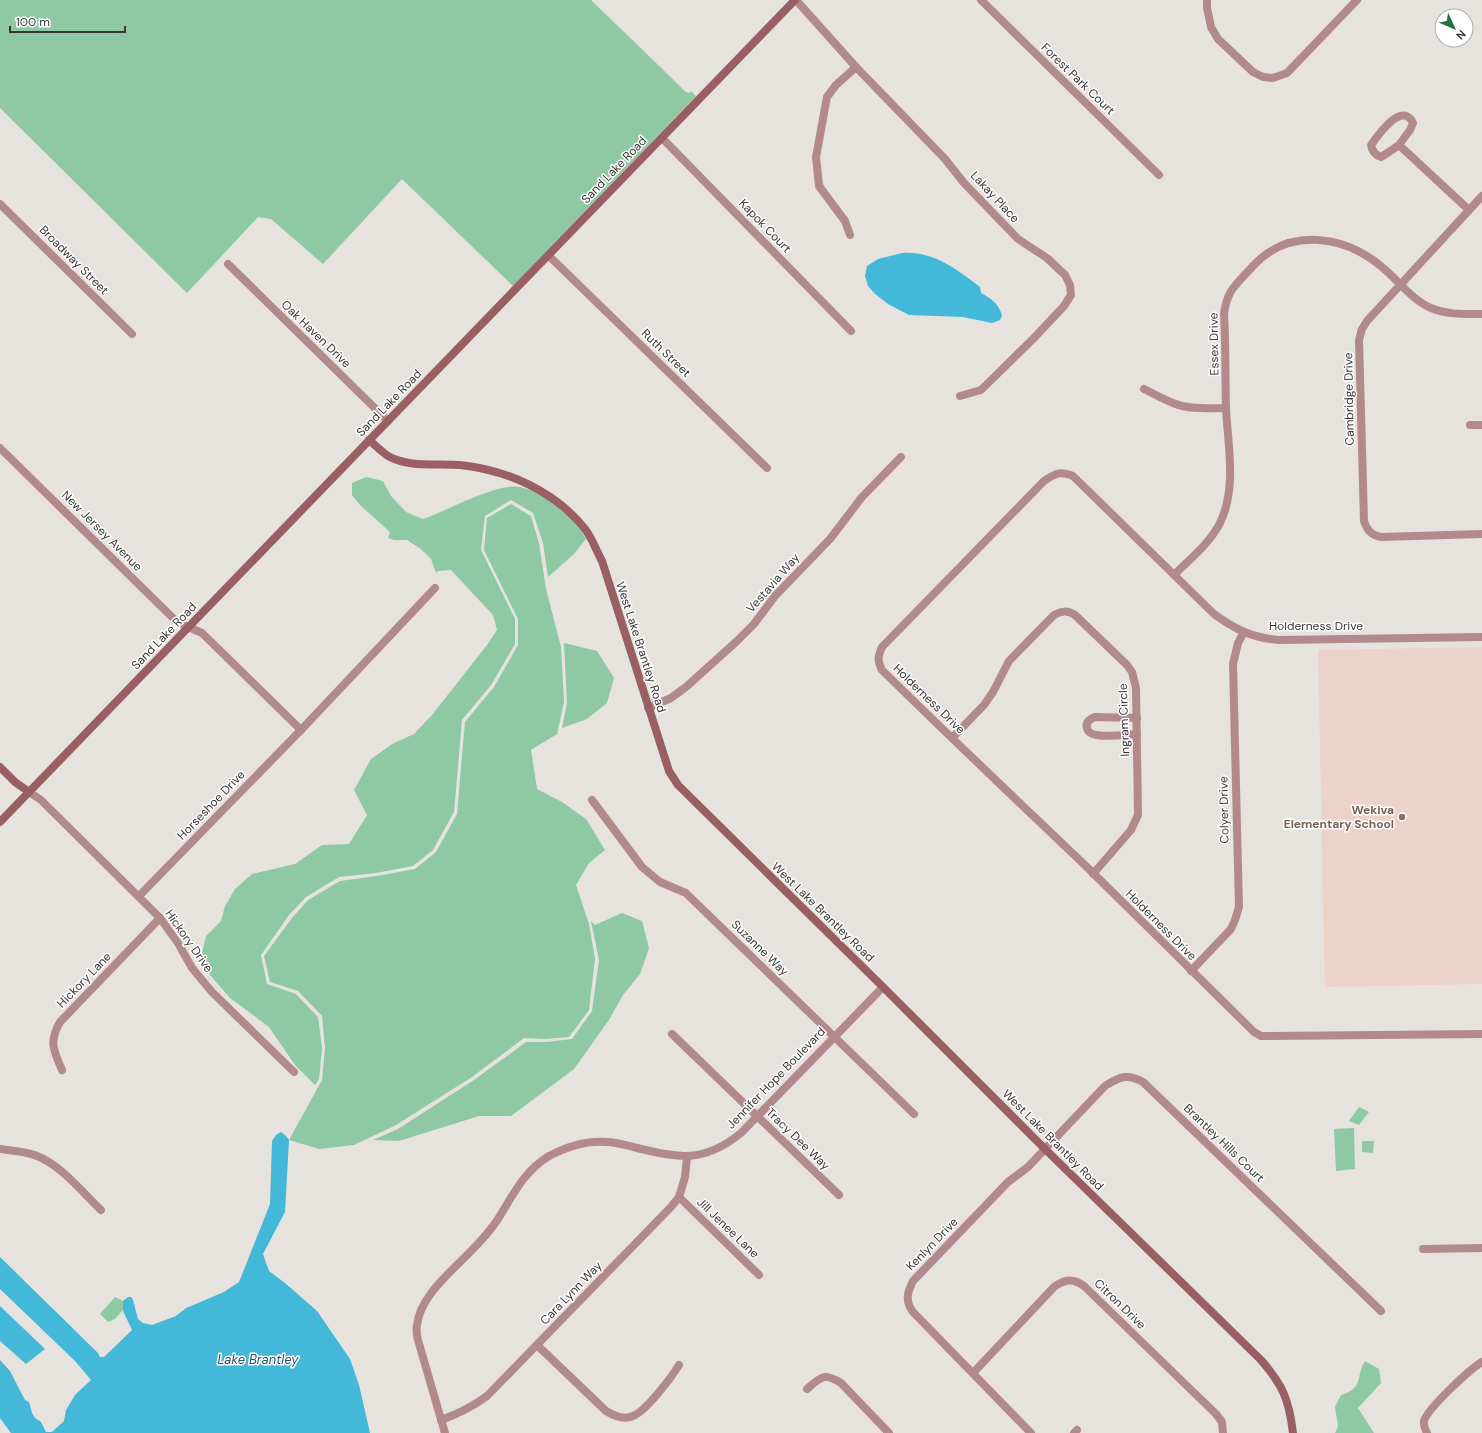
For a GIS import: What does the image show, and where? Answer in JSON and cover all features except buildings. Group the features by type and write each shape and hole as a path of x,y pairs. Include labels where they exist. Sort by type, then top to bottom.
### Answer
{"street":[{"name":"Lakay Place","path":"795,0 856,67 945,159 964,183 1018,239 1047,258 1065,275 1070,284 1070,294 1064,306 1034,338 981,390 960,396"},
{"name":"Sand Lake Road","path":"0,822 795,0"},
{"name":"Forest Park Court","path":"981,0 1159,175"},
{"path":"1207,0 1211,27 1218,39 1252,72 1263,77 1273,78 1287,73 1357,0"},
{"path":"850,234 845,221 819,186 816,157 827,97 836,85 856,67"},
{"path":"1405,114 1410,117 1413,123 1410,130 1399,145 1381,157 1377,156 1372,151 1371,145 1395,118 1405,114"},
{"name":"Kapok Court","path":"662,138 851,331"},
{"path":"1399,145 1469,210"},
{"name":"Cambridge Drive","path":"1482,196 1367,321 1362,329 1359,340 1364,521 1370,532 1375,536 1381,537 1482,534"},
{"name":"Broadway Street","path":"0,204 132,334"},
{"name":"Essex Drive","path":"1174,575 1216,530 1224,512 1228,497 1230,463 1226,408 1224,314 1226,302 1231,290 1262,257 1280,246 1298,241 1320,240 1337,243 1354,250 1381,266 1420,302 1431,308 1455,313 1482,314"},
{"name":"Ruth Street","path":"549,256 767,468"},
{"name":"Oak Haven Drive","path":"228,264 388,421"},
{"path":"1144,389 1174,404 1196,408 1226,408"},
{"path":"1470,425 1482,425"},
{"name":"West Lake Brantley Road","path":"369,440 388,456 401,461 475,467 508,476 539,489 564,507 586,530 602,561 669,771 678,785 1045,1149 1265,1364 1284,1393 1289,1408 1293,1433"},
{"name":"New Jersey Avenue","path":"0,448 177,622 189,627"},
{"name":"Vestavia Way","path":"648,708 671,698 686,687 737,641 754,624 775,596 830,540 862,497 901,457"},
{"name":"Holderness Drive","path":"1482,637 1279,640 1263,639 1244,632 1230,626 1214,614 1073,476 1059,472 1044,481 882,647 878,655 878,663 882,670 1254,1032 1261,1036 1482,1034"},
{"name":"Horseshoe Drive","path":"138,896 301,730 435,588"},
{"name":"Ingram Circle","path":"952,738 984,705 1009,661 1054,615 1063,611 1069,611 1075,615 1127,665 1132,672 1136,688 1139,801 1138,815 1131,830 1093,874"},
{"path":"189,627 202,633 301,730"},
{"name":"Colyer Drive","path":"1191,971 1231,929 1239,907 1233,664 1238,643 1244,632"},
{"path":"1137,718 1095,717 1090,719 1086,724 1089,734 1098,736 1137,734"},
{"path":"0,767 29,792"},
{"name":"Hickory Drive","path":"29,792 42,800 160,918 178,942 192,968 212,992 294,1072"},
{"name":"Suzanne Way","path":"592,800 642,867 660,882 686,893 914,1114"},
{"name":"Hickory Lane","path":"62,1070 55,1054 52,1042 60,1022 160,918"},
{"name":"Jennifer Hope Boulevard","path":"445,1433 418,1340 417,1326 420,1313 425,1301 485,1237 498,1219 519,1183 531,1170 548,1157 567,1148 589,1142 607,1142 666,1155 687,1157 716,1150 728,1144 757,1117 883,987"},
{"name":"Tracy Dee Way","path":"672,1034 839,1195"},
{"name":"Brantley Hills Court","path":"1045,1149 1105,1086 1114,1080 1126,1076 1136,1078 1143,1082 1381,1311"},
{"path":"0,1149 37,1156 49,1162 58,1168 101,1210"},
{"name":"Kenlyn Drive","path":"1030,1433 913,1312 908,1306 907,1299 908,1291 913,1281 1008,1182 1028,1167 1045,1149"},
{"name":"Cara Lynn Way","path":"441,1420 460,1413 487,1396 671,1207 679,1197 685,1177 687,1157"},
{"name":"Jill Jenee Lane","path":"679,1197 760,1275"},
{"path":"1423,1250 1482,1248"},
{"name":"Citron Drive","path":"973,1373 1054,1287 1060,1282 1073,1280 1084,1286 1216,1414 1222,1422 1223,1433"},
{"path":"537,1345 606,1411 614,1416 633,1416 641,1411 669,1381 679,1365"},
{"path":"1427,1433 1424,1425 1424,1419 1432,1408 1468,1372 1482,1362"},
{"path":"807,1389 821,1377 827,1376 834,1379 841,1383 889,1433"}],"shaded area":[{"name":"Wekiva Elementary School","path":"1482,647 1482,984 1325,987 1318,650"}],"green space":[{"path":"0,0 591,0 686,92 689,93 691,91 696,96 513,286 402,179 323,264 271,219 258,217 187,293 0,108"},
{"path":"366,477 383,481 391,496 406,512 423,519 471,498 498,489 509,487 524,488 533,491 558,507 575,524 586,539 574,554 548,577 543,543 533,513 511,500 485,516 481,550 515,619 515,644 491,685 462,720 454,812 433,850 413,866 376,873 339,877 306,897 289,915 261,955 267,984 296,994 318,1017 322,1048 319,1079 315,1085 295,1065 269,1027 230,998 210,975 202,953 206,936 221,921 225,906 235,889 252,874 295,864 322,845 349,844 367,815 354,790 371,759 394,743 414,734 432,715 497,630 493,615 451,570 438,571 436,573 431,559 421,549 407,540 394,540 388,538 390,532 359,504 352,495 352,483"},
{"path":"511,504 531,516 539,543 546,589 561,647 564,702 557,734 531,750 537,789 562,802 586,819 605,850 589,863 576,885 589,924 595,959 589,1010 569,1037 546,1039 524,1038 472,1077 396,1125 354,1145 319,1149 289,1140 322,1080 325,1048 322,1016 298,991 270,982 264,956 292,918 308,900 340,881 415,869 436,852 457,814 465,722 494,687 518,645 518,619 484,550 487,518"},
{"path":"564,643 597,651 614,678 607,703 587,719 562,728 567,703"},
{"path":"622,913 642,921 649,948 640,974 623,995 609,1020 574,1069 511,1116 479,1116 399,1141 373,1140 398,1129 474,1080 526,1042 547,1042 572,1039 592,1011 599,960 591,921 595,925"},
{"path":"1359,1107 1369,1112 1359,1125 1349,1121"},
{"path":"1354,1128 1355,1169 1336,1171 1334,1129"},
{"path":"1362,1141 1374,1141 1373,1153 1362,1152"},
{"path":"115,1297 123,1301 123,1310 115,1319 108,1322 100,1314"},
{"path":"1365,1361 1379,1369 1381,1383 1358,1408 1374,1433 1335,1433 1338,1426 1335,1407 1341,1395 1349,1392 1357,1385 1362,1366"}],"water":[{"path":"902,253 914,253 934,258 944,262 962,274 980,287 981,293 997,305 1002,316 1000,320 992,323 963,317 909,315 888,304 868,286 865,276 867,266 878,259"},
{"name":"Lake Brantley","path":"281,1132 289,1140 285,1212 263,1254 269,1271 317,1311 350,1359 359,1385 370,1433 11,1433 0,1418 0,1360 10,1371 25,1400 29,1402 32,1413 35,1418 41,1422 46,1432 52,1432 64,1421 66,1410 75,1395 91,1380 75,1361 0,1289 0,1257 98,1353 100,1357 104,1357 132,1330 123,1311 123,1301 128,1297 131,1297 133,1300 138,1319 143,1323 152,1325 176,1316 186,1308 224,1292 239,1282 270,1204 272,1141 276,1135"},
{"path":"0,1306 45,1349 26,1364 0,1341"}],"place":[{"name":"Wekiva Elementary School","path":"1402,817"}]}
